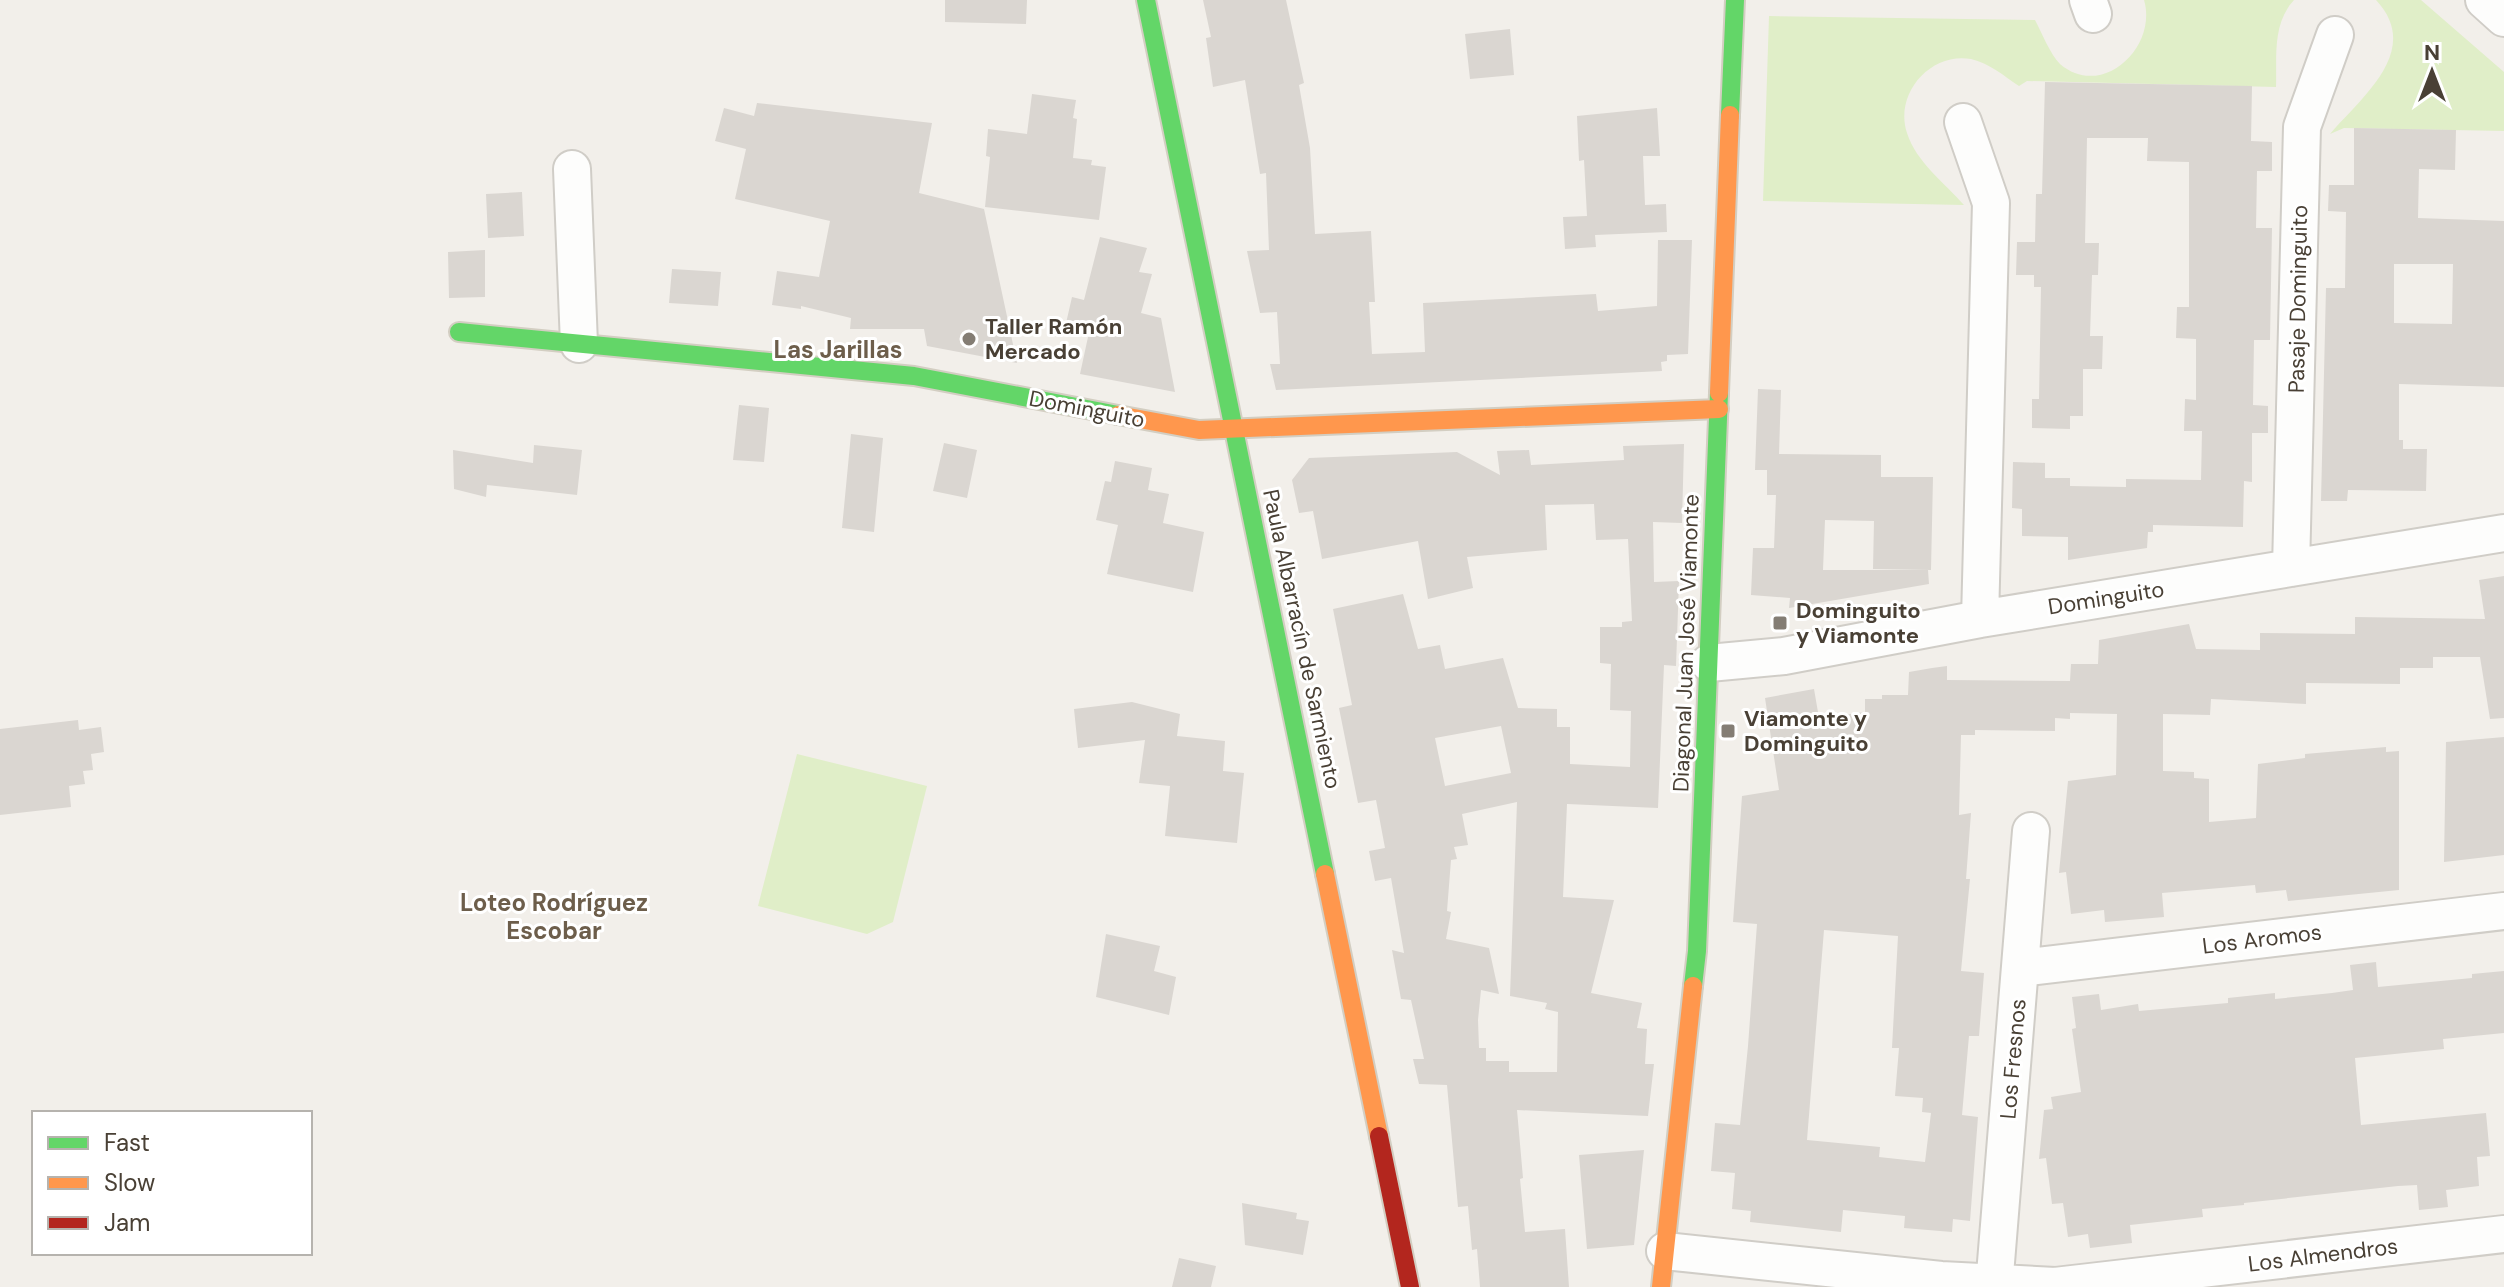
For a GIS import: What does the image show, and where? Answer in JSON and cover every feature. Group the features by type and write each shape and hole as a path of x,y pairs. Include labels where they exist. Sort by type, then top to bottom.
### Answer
{"street":[{"name":"Paula Albarracín de Sarmiento","path":"1146,0 1410,1287"},
{"name":"Diagonal Juan José Viamonte","path":"1661,1287 1697,951 1735,0"},
{"path":"2484,0 2504,18"},
{"name":"Pasaje Dominguito","path":"2291,568 2302,127 2335,35"},
{"path":"1963,122 1991,203 1980,619"},
{"path":"572,169 579,344"},
{"name":"Dominguito","path":"459,332 914,376 1199,430 1719,409"},
{"name":"Dominguito","path":"1709,663 1784,656 1980,619 2504,533"},
{"name":"Los Fresnos","path":"1994,1284 2031,831"},
{"name":"Los Aromos","path":"2020,968 2504,911"},
{"name":"Los Almendros","path":"1665,1251 1941,1280 2055,1286 2316,1272 2504,1234"}],"green space":[{"path":"2144,0 2294,0 2279,30 2276,87 2027,81 2019,86 1996,70 1971,59 1942,62 1919,79 1906,104 1904,118 1911,144 1917,153 1964,205 1763,201 1769,16 2035,20 2060,64 2076,74 2093,76 2109,72 2135,50 2143,35 2146,18"},
{"path":"2376,0 2421,0 2504,72 2504,131 2344,128 2330,134 2371,89 2391,55 2393,37 2389,19"},
{"path":"797,754 927,786 893,922 867,934 758,906"}],"building":[{"path":"945,0 1027,0 1026,24 945,22"},
{"path":"1203,0 1286,0 1304,83 1299,85 1310,148 1315,234 1371,231 1375,302 1369,302 1372,354 1425,352 1423,303 1596,294 1598,311 1657,306 1658,240 1692,240 1688,354 1667,355 1667,361 1661,362 1662,371 1276,390 1270,364 1280,364 1277,312 1260,313 1247,251 1269,250 1266,173 1260,174 1245,80 1213,87 1206,38 1211,37"},
{"path":"1510,29 1514,75 1470,79 1465,34"},
{"path":"2045,82 2252,86 2251,141 2272,142 2272,171 2257,171 2256,228 2272,228 2270,340 2254,340 2253,405 2268,406 2268,433 2252,433 2252,482 2244,481 2243,527 2153,525 2153,532 2148,532 2147,548 2068,560 2068,537 2022,536 2022,509 2012,508 2013,462 2045,463 2045,478 2070,478 2070,486 2126,487 2126,479 2201,480 2202,431 2184,431 2185,399 2196,400 2196,339 2176,338 2177,307 2189,307 2189,162 2147,161 2148,138 2087,138 2085,243 2099,243 2098,275 2092,275 2090,336 2103,336 2102,369 2083,369 2083,416 2070,416 2070,429 2032,428 2032,399 2039,399 2041,287 2034,287 2034,275 2016,275 2017,242 2035,242 2036,194 2042,194"},
{"path":"1032,94 1076,100 1073,158 1092,160 1091,165 1106,167 1099,220 985,207 990,157 986,156 988,129 1027,134"},
{"path":"757,103 932,123 919,193 984,209 1017,363 927,346 924,329 850,329 851,318 801,306 801,309 772,305 777,271 819,277 830,221 735,199 746,149 715,141 724,108 754,116"},
{"path":"1657,108 1660,156 1643,156 1645,205 1666,204 1667,232 1595,235 1596,247 1565,249 1563,217 1587,216 1584,160 1579,161 1577,116"},
{"path":"2354,128 2456,130 2455,170 2419,169 2418,218 2504,221 2504,387 2399,384 2399,440 2403,440 2403,449 2427,449 2426,491 2348,490 2347,501 2321,501 2326,288 2345,288 2346,212 2328,211 2329,185 2354,185","holes":["2394,264 2453,264 2452,324 2394,323"]},
{"path":"522,192 524,236 488,238 486,194"},
{"path":"1100,237 1147,248 1139,272 1152,274 1141,313 1161,318 1175,392 1080,374 1088,337 1064,332 1072,297 1084,300"},
{"path":"485,250 485,297 449,298 448,252"},
{"path":"672,269 721,272 718,306 669,303"},
{"path":"1758,389 1781,390 1779,454 1881,455 1881,477 1933,477 1931,570 1873,569 1874,521 1825,520 1823,570 1928,570 1929,584 1789,608 1790,598 1751,595 1753,548 1774,548 1776,495 1767,495 1767,470 1755,470"},
{"path":"739,405 769,408 764,462 733,460"},
{"path":"851,434 883,438 874,532 842,528"},
{"path":"944,443 977,450 967,498 933,491"},
{"path":"1684,444 1682,523 1653,522 1654,582 1679,581 1676,666 1664,665 1658,808 1567,804 1563,897 1614,900 1591,993 1642,1003 1637,1028 1647,1029 1645,1064 1654,1064 1648,1116 1517,1110 1525,1232 1565,1229 1569,1287 1480,1287 1477,1249 1472,1250 1468,1206 1458,1207 1447,1085 1419,1084 1413,1059 1424,1059 1411,1000 1401,999 1392,950 1404,953 1391,878 1375,881 1369,851 1385,848 1376,800 1358,803 1339,708 1352,705 1333,609 1403,594 1418,649 1440,645 1445,669 1503,658 1518,708 1557,709 1557,727 1570,727 1570,764 1630,767 1631,711 1610,710 1611,664 1600,663 1600,627 1622,627 1622,622 1632,621 1628,539 1596,540 1594,504 1545,505 1547,550 1467,557 1473,588 1428,599 1418,541 1322,559 1313,511 1299,513 1292,480 1309,458 1457,452 1500,475 1497,451 1529,450 1531,465 1624,460 1623,446","holes":["1501,726 1511,773 1445,786 1435,738","1517,802 1510,996 1547,1003 1545,1009 1558,1012 1557,1072 1509,1072 1509,1061 1486,1061 1486,1048 1479,1048 1481,990 1499,994 1489,948 1446,939 1451,912 1447,911 1451,860 1457,859 1454,847 1468,845 1462,814"]},
{"path":"534,445 582,450 577,495 487,485 486,497 454,489 453,450 533,463"},
{"path":"1115,461 1152,468 1148,490 1169,494 1163,523 1204,532 1193,592 1107,574 1118,525 1096,520 1105,481 1111,482"},
{"path":"2504,576 2504,718 2490,719 2480,657 2433,657 2433,668 2400,668 2400,684 2306,683 2306,704 2211,699 2210,715 2163,714 2163,771 2194,772 2194,778 2209,779 2209,822 2256,818 2258,764 2305,758 2305,754 2386,747 2386,752 2399,751 2399,890 2288,901 2286,890 2256,893 2255,885 2162,893 2164,917 2105,922 2104,910 2071,914 2066,872 2059,873 2068,781 2116,775 2117,714 2070,713 2070,719 2055,718 2055,731 1975,730 1975,735 1961,735 1959,815 1971,813 1966,879 1970,879 1961,971 1984,973 1979,1036 1969,1036 1962,1115 1978,1117 1970,1221 1953,1219 1952,1232 1904,1228 1905,1216 1843,1210 1841,1232 1750,1222 1751,1211 1732,1209 1735,1173 1711,1171 1715,1123 1740,1125 1748,1046 1757,924 1733,922 1742,796 1779,790 1765,698 1814,689 1819,718 1865,712 1865,699 1882,699 1882,695 1908,695 1909,672 1932,668 1947,666 1947,680 2070,681 2071,664 2098,664 2099,640 2189,624 2196,649 2260,650 2260,633 2355,634 2355,617 2485,619 2479,580","holes":["1824,930 1898,936 1892,1048 1899,1048 1895,1096 1923,1098 1922,1112 1931,1113 1925,1162 1879,1157 1880,1147 1807,1140"]},
{"path":"1132,702 1180,714 1177,736 1225,741 1223,771 1244,773 1237,843 1165,836 1170,786 1139,783 1145,740 1078,748 1074,709"},
{"path":"78,720 79,730 101,727 104,752 91,754 93,770 83,771 85,784 69,786 71,807 0,815 0,729"},
{"path":"2504,737 2504,855 2444,862 2446,742"},
{"path":"1106,934 1160,946 1154,971 1176,977 1169,1015 1096,997"},
{"path":"2376,962 2378,987 2472,978 2472,974 2504,971 2504,1033 2443,1039 2444,1049 2355,1058 2361,1125 2486,1113 2490,1156 2477,1157 2479,1186 2446,1190 2448,1207 2419,1210 2417,1185 2398,1186 2202,1209 2203,1217 2130,1225 2132,1243 2090,1248 2088,1234 2068,1237 2063,1203 2052,1204 2046,1158 2039,1159 2044,1110 2053,1109 2051,1097 2081,1092 2072,1029 2076,1028 2072,997 2099,994 2101,1010 2138,1004 2139,1011 2228,1003 2228,998 2275,993 2275,999 2332,993 2353,990 2350,965"},
{"path":"1644,1150 1634,1245 1587,1249 1579,1155"},
{"path":"1242,1203 1297,1213 1296,1219 1309,1221 1303,1255 1245,1245"},
{"path":"1179,1258 1216,1266 1211,1287 1172,1287"}],"traffic: fast":[{"path":"1146,0 1325,874"},
{"path":"1730,115 1735,0"},
{"path":"459,332 914,376 1118,415"},
{"path":"1693,986 1697,951 1719,393"}],"traffic: slow":[{"path":"1719,393 1730,115"},
{"path":"1118,415 1199,430 1719,409"},
{"path":"1325,874 1379,1136"},
{"path":"1661,1287 1693,986"}],"traffic: jam":[{"path":"1379,1136 1410,1287"}],"place":[{"name":"Taller Ramón Mercado","path":"969,339"},
{"name":"Dominguito y Viamonte","path":"1780,623"},
{"name":"Viamonte y Dominguito","path":"1728,731"}],"district":[{"name":"Las Jarillas","path":"838,349"},
{"name":"Loteo Rodríguez Escobar","path":"554,916"}]}
